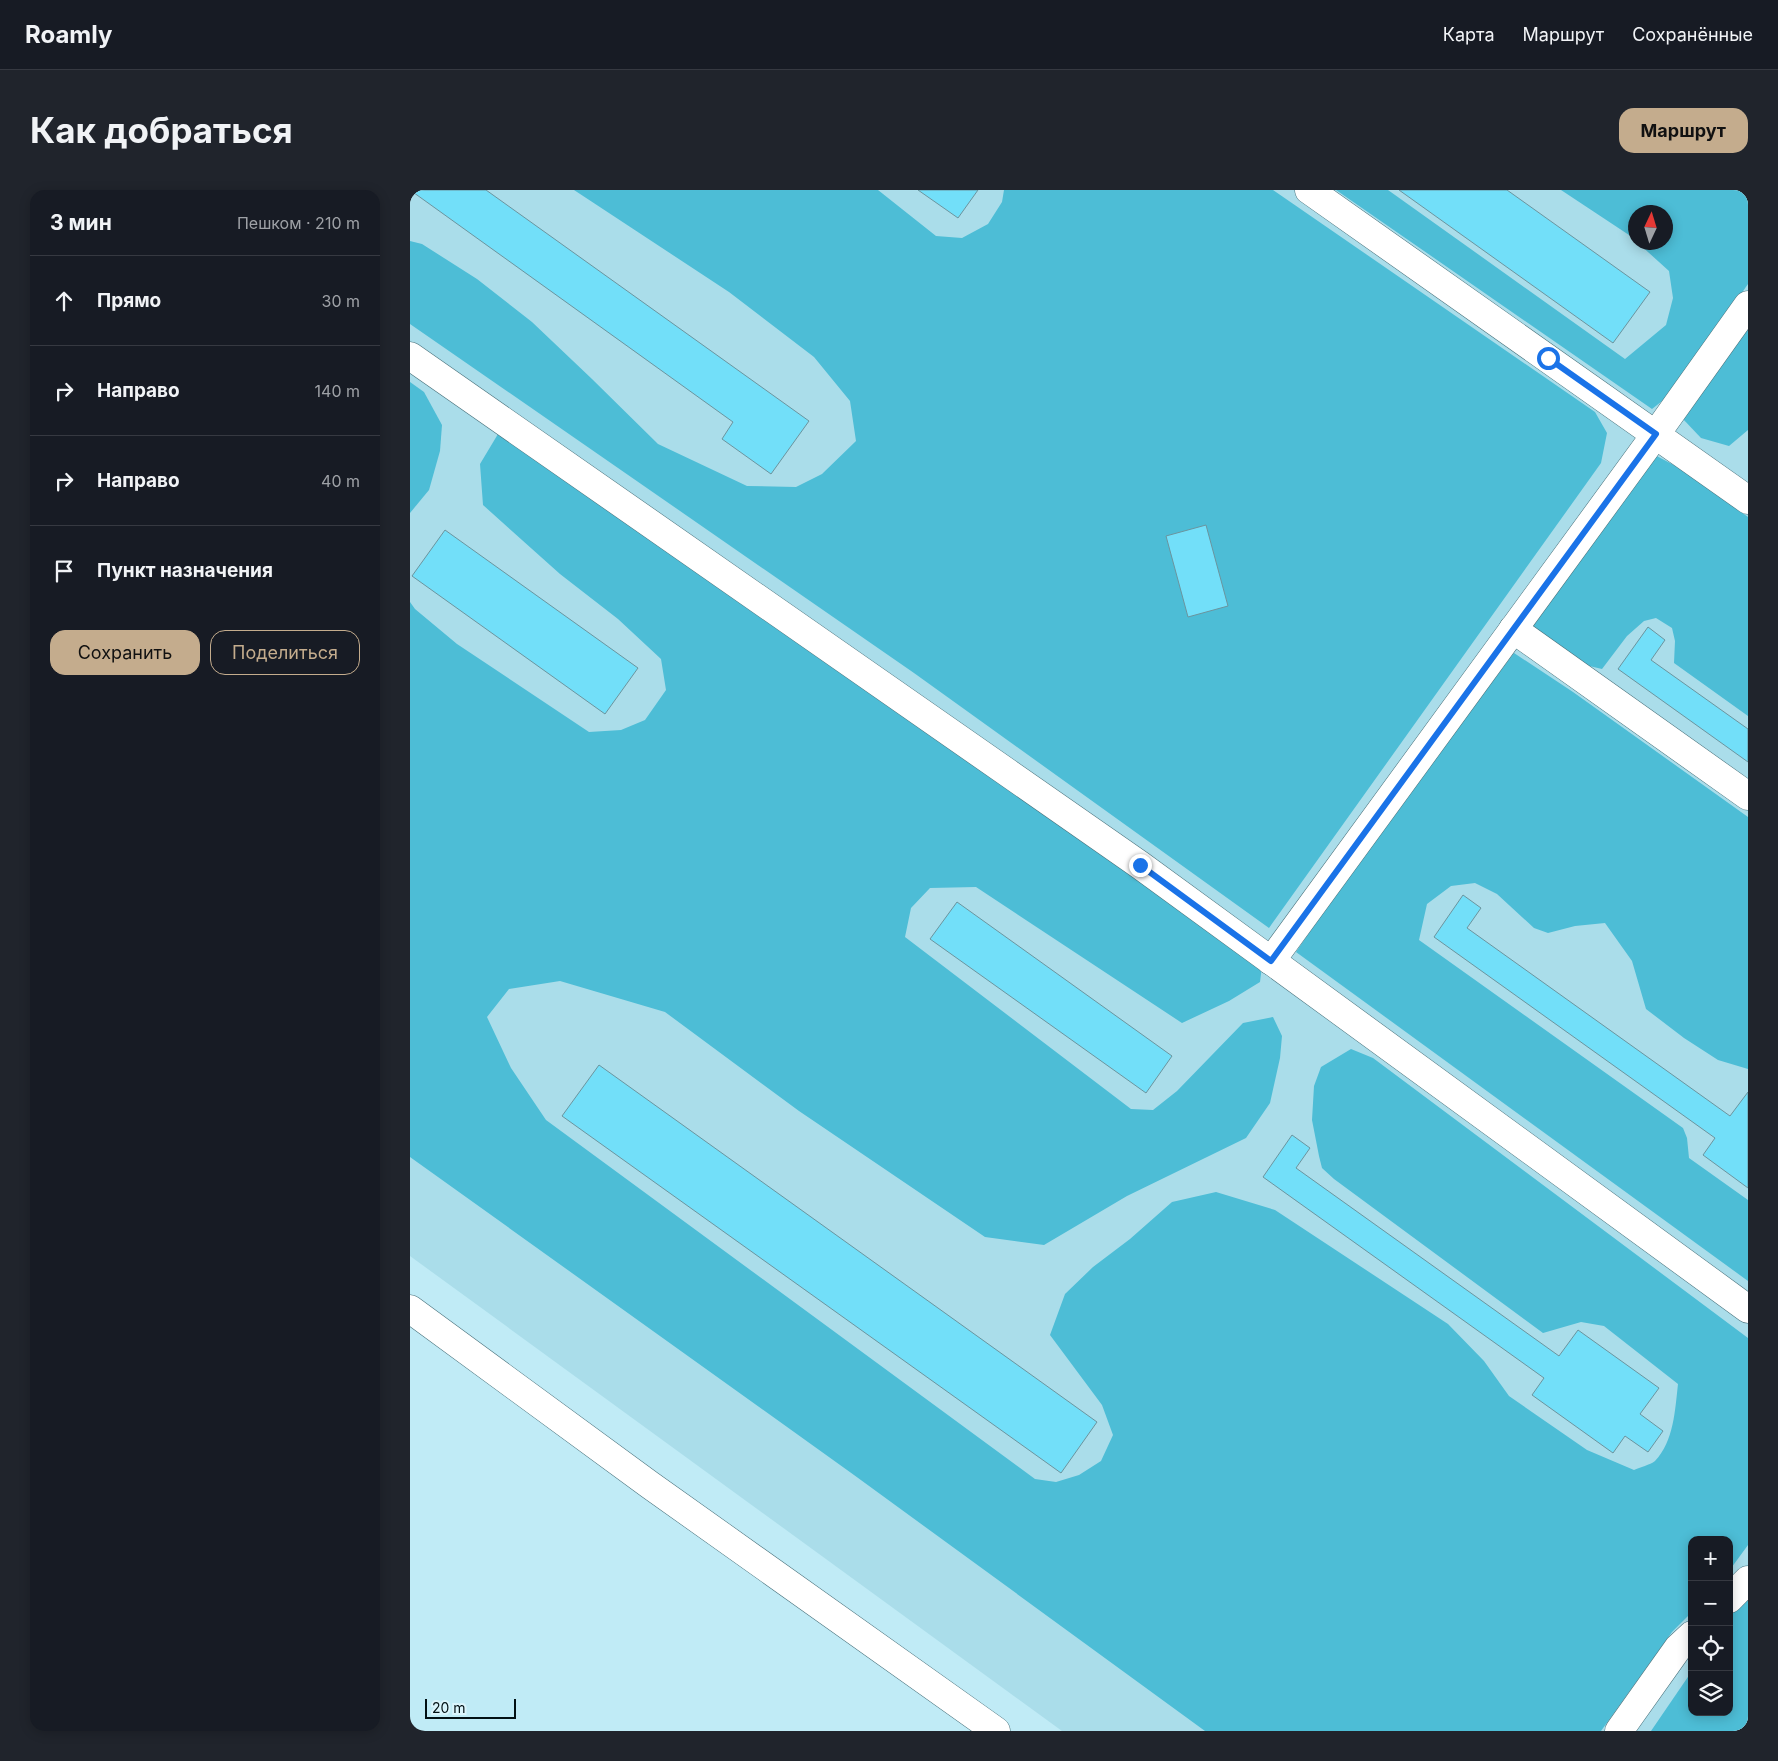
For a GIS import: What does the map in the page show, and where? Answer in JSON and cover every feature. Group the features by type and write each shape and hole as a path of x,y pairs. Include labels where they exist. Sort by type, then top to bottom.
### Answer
{"lane":[{"path":"1309,190 1748,500"},
{"path":"1271,961 1656,434 1748,304"},
{"path":"410,356 1140,865 1748,1309"},
{"path":"1513,629 1748,796"},
{"path":"410,1309 650,1485 996,1731"},
{"path":"1733,1595 1748,1580"},
{"path":"1619,1731 1678,1648 1688,1639"}],"shaded area":[{"path":"410,190 1748,190 1748,1731 1062,1731 410,1256"},
{"path":"574,190 878,190 936,236 962,238 988,224 1002,202 1004,190 1273,190 1595,412 1607,433 1601,463 1269,928 914,673 410,324 410,241 422,244 477,279 532,322 658,444 747,486 796,487 822,474 856,441 850,401 814,357 729,292"},
{"path":"1336,190 1388,190 1625,359 1666,325 1673,298 1669,271 1646,250 1673,250 1673,205 1628,205 1628,234 1561,190 1748,190 1748,284 1671,394 1652,409"},
{"path":"1748,326 1748,430 1729,446 1701,438 1683,419"},
{"path":"410,382 424,392 442,425 440,451 429,490 410,513"},
{"path":"498,434 1262,966 1260,982 1229,1001 1182,1023 976,887 930,888 911,908 905,937 1131,1109 1153,1110 1177,1091 1243,1023 1273,1017 1282,1036 1280,1058 1270,1103 1246,1138 1127,1196 1044,1245 985,1237 799,1111 665,1012 560,981 509,989 487,1017 511,1068 546,1120 1035,1479 1056,1482 1079,1475 1101,1461 1113,1435 1102,1405 1050,1335 1065,1294 1093,1267 1130,1239 1172,1202 1216,1192 1275,1210 1448,1324 1484,1361 1509,1396 1587,1450 1634,1470 1655,1461 1670,1435 1678,1384 1604,1326 1581,1322 1543,1333 1334,1179 1322,1168 1312,1120 1314,1086 1321,1067 1351,1049 1373,1058 1748,1338 1748,1545 1733,1566 1733,1536 1688,1536 1688,1616 1672,1632 1601,1731 1205,1731 854,1475 410,1157 410,602 415,609 457,644 589,732 621,730 645,720 666,690 661,659 618,619 560,574 483,505 480,464"},
{"path":"1651,453 1685,471 1748,517 1748,716 1674,663 1675,641 1672,628 1656,618 1644,621 1627,636 1602,669 1581,664 1530,630 1541,607"},
{"path":"1514,653 1573,692 1748,817 1748,1069 1718,1060 1684,1038 1646,1009 1632,961 1605,923 1575,926 1548,933 1534,928 1497,894 1475,883 1451,886 1427,904 1419,940 1683,1128 1687,1138 1689,1158 1748,1200 1748,1281 1296,952 1364,852"},
{"path":"1748,1598 1748,1731 1651,1731 1688,1677 1688,1716 1733,1716 1733,1610"}],"building":[{"path":"410,190 486,190 809,421 771,474 722,439 733,422"},
{"path":"918,190 978,190 958,218"},
{"path":"1399,190 1507,190 1650,292 1613,343"},
{"path":"1206,525 1228,606 1188,617 1166,536"},
{"path":"445,530 638,668 605,714 412,576"},
{"path":"1648,627 1665,640 1651,660 1748,729 1748,762 1618,669"},
{"path":"1463,895 1481,908 1467,928 1730,1116 1748,1092 1748,1188 1703,1155 1715,1138 1434,937"},
{"path":"957,902 1172,1056 1146,1093 930,939"},
{"path":"599,1065 1097,1422 1061,1473 562,1116"},
{"path":"1292,1135 1310,1148 1296,1168 1559,1356 1578,1330 1659,1388 1640,1414 1663,1431 1648,1452 1625,1436 1613,1453 1532,1395 1544,1378 1263,1177"}],"route":[{"path":"1140,865 1271,961 1656,434 1548,358"}]}
